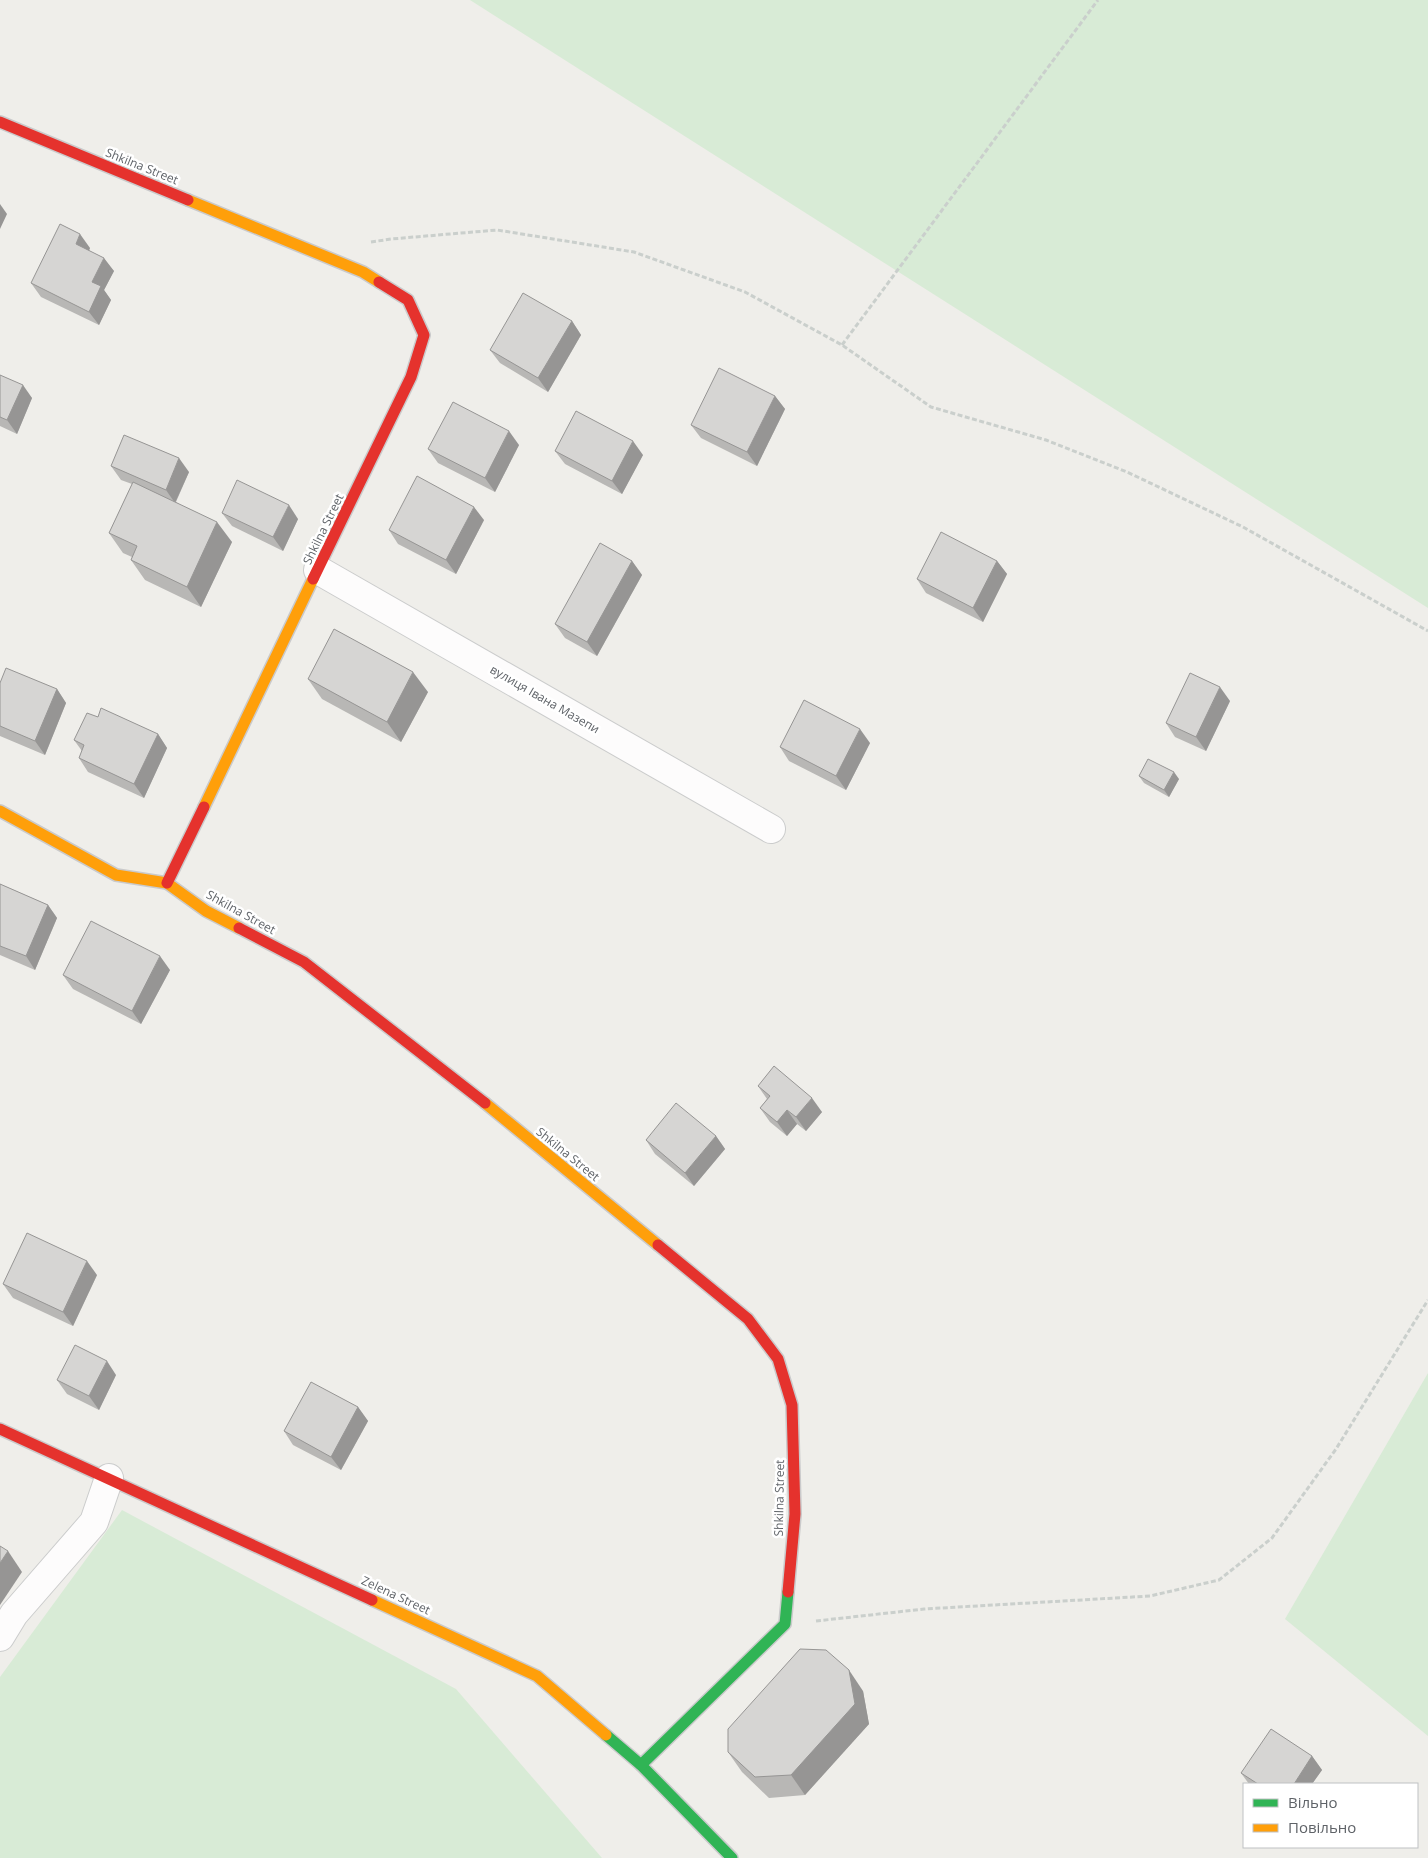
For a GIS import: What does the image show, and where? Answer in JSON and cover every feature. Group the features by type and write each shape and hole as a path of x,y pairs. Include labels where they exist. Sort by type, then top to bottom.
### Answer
{"street":[{"name":"Shkilna Street","path":"0,122 363,272 408,300 424,335 411,377 167,883 206,911 304,962 463,1085 748,1319 778,1359 792,1405 795,1514 785,1624"},
{"name":"вулиця Івана Мазепи","path":"318,570 771,829"},
{"path":"0,811 116,875 167,883"},
{"name":"Zelena Street","path":"0,1430 109,1478 538,1676 641,1765 732,1858"},
{"path":"0,1637 14,1614 94,1522 109,1478"},
{"path":"641,1765 785,1624"}],"path":[{"path":"842,345 1098,0"},
{"path":"362,243 497,230 634,252 745,292 842,345 931,407 1046,440 1127,472 1243,527 1428,631"},
{"path":"785,1624 924,1609 1150,1596 1219,1580 1272,1538 1336,1449 1428,1300"}],"green space":[{"path":"470,0 1428,0 1428,608"},
{"path":"1428,1373 1428,1736 1285,1619"},
{"path":"122,1510 456,1689 602,1858 0,1858 0,1677"}],"building":[{"path":"60,224 80,234 76,244 104,258 92,282 101,286 89,312 31,283"},
{"path":"523,293 572,321 538,378 490,350"},
{"path":"719,368 775,396 747,452 691,425"},
{"path":"0,375 23,385 7,420 0,417"},
{"path":"453,402 509,431 485,478 428,449"},
{"path":"576,411 633,441 612,481 555,451"},
{"path":"124,435 179,458 166,490 111,466"},
{"path":"417,476 474,507 446,560 389,530"},
{"path":"237,480 289,505 273,537 222,513"},
{"path":"133,482 217,522 187,587 131,560 137,546 109,533"},
{"path":"941,532 997,561 973,608 917,579"},
{"path":"600,543 632,561 587,642 555,624"},
{"path":"334,629 413,672 387,722 308,679"},
{"path":"6,668 57,689 35,741 0,726 0,683"},
{"path":"1190,673 1220,687 1196,737 1166,723"},
{"path":"804,700 860,729 836,776 780,747"},
{"path":"101,708 158,734 134,784 79,758 84,745 74,740 87,713 98,717"},
{"path":"1148,759 1174,772 1164,790 1139,776"},
{"path":"0,884 48,905 26,956 0,946"},
{"path":"91,921 160,956 132,1011 63,975"},
{"path":"774,1066 812,1098 796,1117 787,1110 777,1122 760,1108 770,1096 758,1086"},
{"path":"676,1103 716,1136 685,1173 646,1140"},
{"path":"27,1233 87,1261 63,1312 3,1284"},
{"path":"75,1345 107,1361 89,1396 57,1380"},
{"path":"311,1382 358,1407 331,1457 284,1431"},
{"path":"0,1546 8,1551 0,1563"},
{"path":"800,1649 826,1650 849,1670 855,1704 791,1775 755,1777 728,1752 728,1729"},
{"path":"1271,1729 1312,1756 1295,1783 1256,1783 1241,1773"}],"traffic: fast":[{"path":"641,1765 785,1624 788,1592"},
{"path":"606,1735 641,1765 732,1858"}],"traffic: slow":[{"path":"188,200 363,272 379,282"},
{"path":"204,807 313,579"},
{"path":"0,811 116,875 167,883 206,911 239,928"},
{"path":"485,1103 658,1245"},
{"path":"372,1600 537,1676 606,1735"}],"traffic: jam":[{"path":"0,122 188,200"},
{"path":"313,579 411,377 424,335 408,300 379,282"},
{"path":"167,883 204,807"},
{"path":"239,928 304,962 485,1103"},
{"path":"658,1245 748,1319 778,1359 792,1405 795,1514 788,1592"},
{"path":"0,1429 372,1600"}]}
